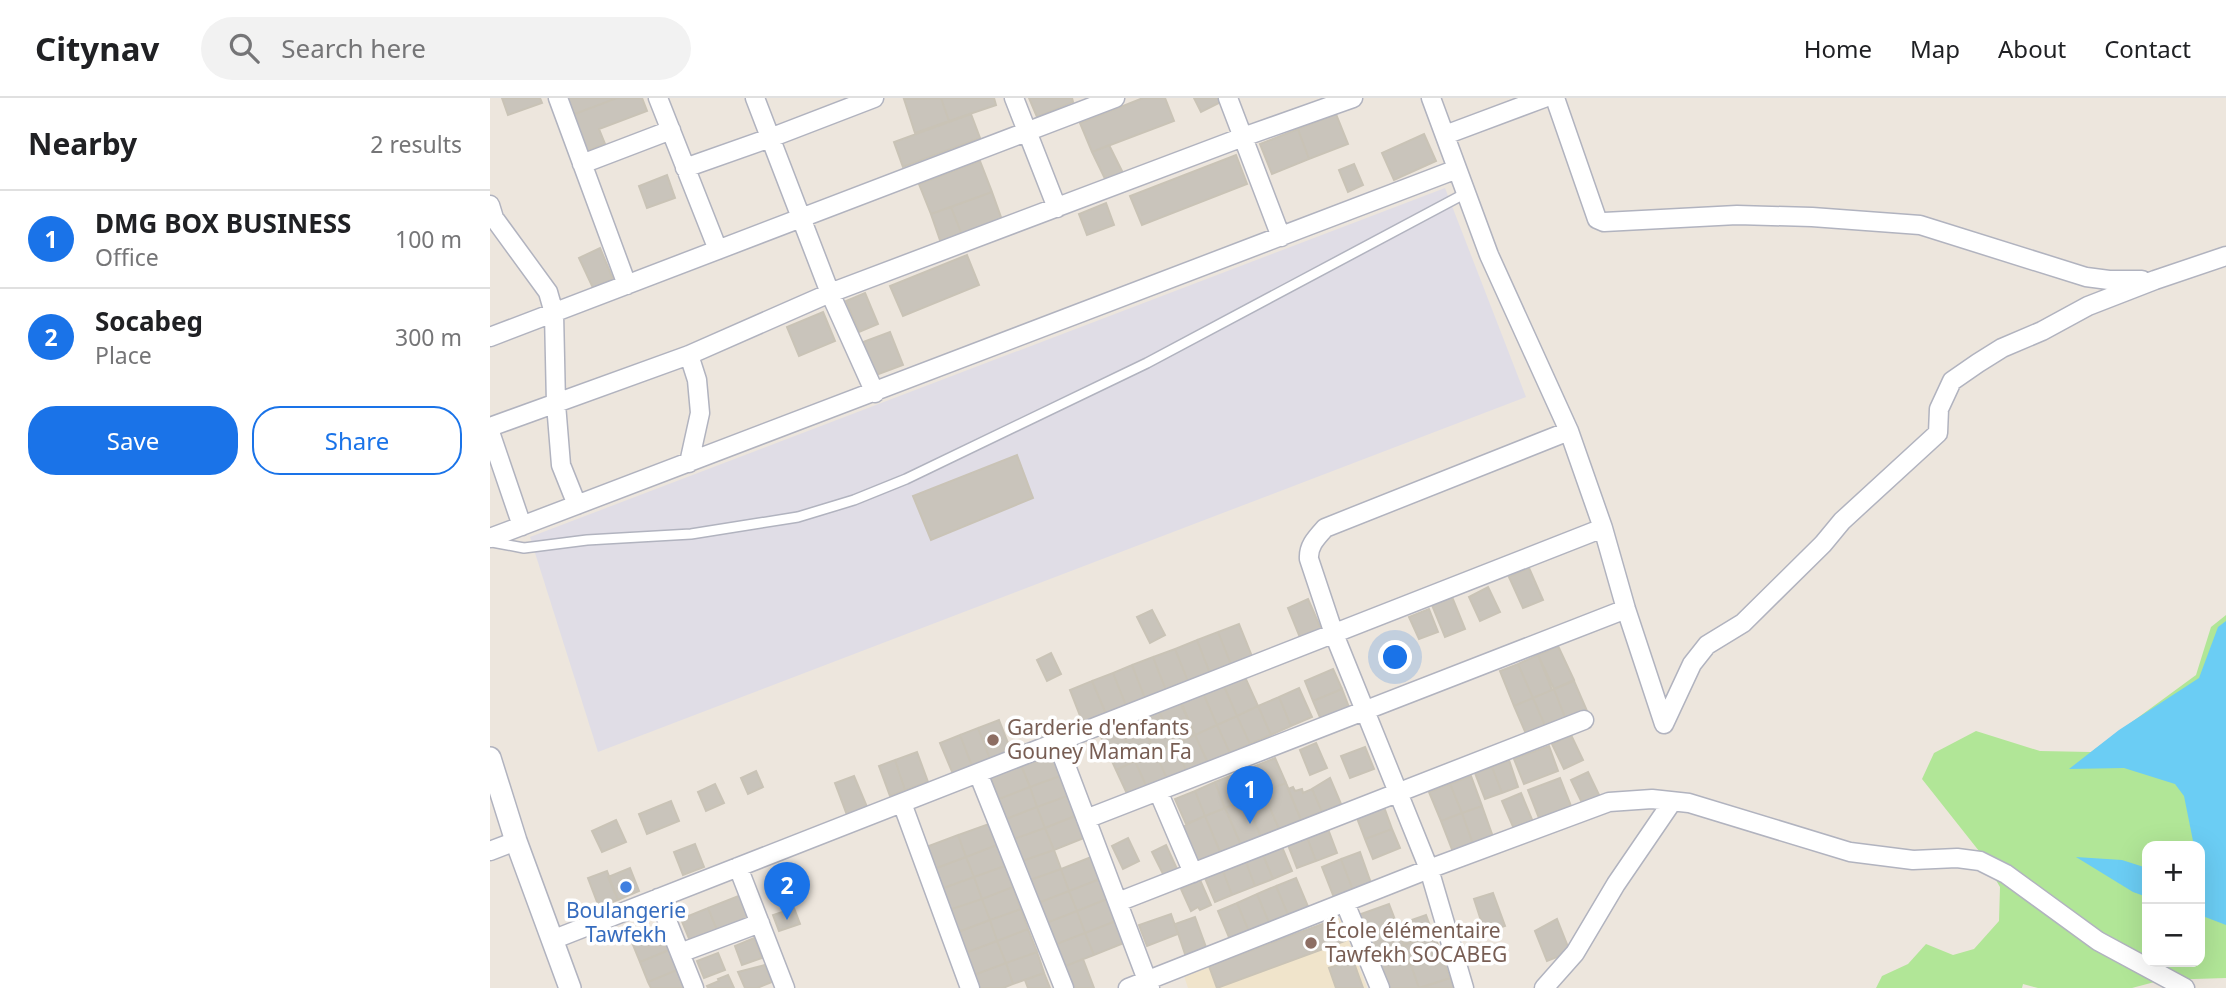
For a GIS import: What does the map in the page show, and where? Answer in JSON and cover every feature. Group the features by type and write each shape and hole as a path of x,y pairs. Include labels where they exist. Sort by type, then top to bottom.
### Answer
{"street":[{"path":"558,98 627,285"},
{"path":"659,98 718,250"},
{"path":"755,98 830,293 875,393"},
{"path":"685,168 874,98"},
{"path":"1014,98 1057,208"},
{"path":"490,337 1115,98"},
{"path":"1228,98 1281,237"},
{"path":"522,526 490,430 689,355 830,293 1353,98"},
{"path":"1431,98 1489,255 1569,431 1603,528 1626,609 1664,724 1692,664 1707,645 1743,623 1823,544 1842,521 1938,433 1939,409 1952,381 2002,348 2042,331 2088,306 2226,256"},
{"path":"1445,135 1544,98"},
{"path":"1555,98 1597,219 1604,222 1737,215 1812,216 1920,225 2086,277 2155,280"},
{"path":"582,164 671,130"},
{"path":"490,540 1457,169"},
{"path":"490,205 494,218 548,292 554,313 556,404 561,465 577,505"},
{"path":"689,355 697,380 700,413 689,463"},
{"path":"1464,988 1429,869 1334,634 1308,551 1325,528 1569,431"},
{"path":"552,940 1603,528"},
{"path":"1086,819 1626,609"},
{"path":"1118,902 1584,720"},
{"path":"1057,742 1149,984"},
{"path":"490,758 497,808 516,841 570,988"},
{"path":"978,773 1064,988"},
{"path":"1158,791 1193,873"},
{"path":"1128,988 1149,984 1345,902 1609,802 1652,799 1689,803 1850,852 1913,860 1956,858 1980,861 2006,874 2098,941 2185,988"},
{"path":"1544,988 1575,954 1616,884 1672,802"},
{"path":"902,803 970,988"},
{"path":"490,850 516,841"},
{"path":"738,867 785,988"},
{"path":"658,898 694,988"},
{"path":"1345,902 1380,988"},
{"path":"680,954 760,923"}],"lane":[{"path":"490,540 524,548 587,540 691,534 798,517 854,500 906,480 1147,363 1466,192"}],"shaded area":[{"path":"1445,188 1526,397 598,752 530,537"},
{"name":"École élémentaire Tawfekh SOCABEG","path":"1340,918 1367,988 1188,988 1184,976"}],"green space":[{"path":"2226,615 2226,978 2162,980 2132,988 2038,988 2023,984 2022,988 1876,988 1882,976 1908,964 1926,944 1953,955 1974,949 1999,921 2000,887 1979,851 1922,779 1934,753 1976,731 2040,751 2091,752 2196,675 2211,627"}],"water":[{"path":"2226,621 2226,925 2205,917 2205,841 2193,841 2184,796 2175,784 2124,768 2069,769 2119,730 2199,678 2218,627"},
{"path":"2076,857 2122,860 2142,866 2142,895"}],"building":[{"path":"502,98 540,98 542,103 508,115"},
{"path":"565,98 617,98 572,115"},
{"path":"617,98 642,98 647,111 599,129 605,144 586,151 572,115"},
{"path":"941,98 994,98 996,105 949,121"},
{"path":"941,98 949,121 915,133 904,99"},
{"path":"1029,98 1072,98 1073,102 1037,117"},
{"path":"1143,98 1165,98 1174,121 1092,152 1080,123"},
{"path":"1194,98 1218,98 1221,102 1201,112"},
{"path":"971,114 980,138 903,167 894,142"},
{"path":"1336,114 1348,144 1309,159 1298,129"},
{"path":"1298,129 1309,159 1272,174 1260,144"},
{"path":"1424,134 1436,161 1394,180 1382,153"},
{"path":"1109,145 1124,175 1107,183 1092,152"},
{"path":"1236,155 1247,184 1142,225 1130,196"},
{"path":"980,161 992,192 931,214 919,184"},
{"path":"1354,164 1363,185 1348,192 1339,170"},
{"path":"667,175 675,198 647,208 639,186"},
{"path":"992,192 1002,220 962,235 951,207"},
{"path":"1106,203 1114,225 1087,235 1079,214"},
{"path":"951,207 962,235 941,243 931,214"},
{"path":"600,248 613,279 593,288 579,258"},
{"path":"967,255 979,285 903,316 890,286"},
{"path":"865,293 878,324 859,332 846,301"},
{"path":"823,312 835,341 799,356 787,327"},
{"path":"890,332 903,365 876,375 863,342"},
{"path":"1017,455 1033,498 931,540 913,496"},
{"path":"1529,568 1543,600 1523,608 1509,577"},
{"path":"1488,587 1500,612 1480,621 1469,597"},
{"path":"1452,597 1465,629 1445,637 1432,605"},
{"path":"1308,599 1322,631 1301,640 1288,608"},
{"path":"1429,609 1438,632 1419,639 1409,617"},
{"path":"1152,610 1165,635 1150,643 1137,617"},
{"path":"1239,624 1253,659 1232,667 1218,632"},
{"path":"1218,632 1232,667 1211,676 1197,640"},
{"path":"1197,640 1211,676 1189,684 1175,649"},
{"path":"1558,646 1574,680 1554,689 1538,655"},
{"path":"1175,649 1189,684 1167,693 1153,657"},
{"path":"1051,653 1061,674 1047,681 1037,660"},
{"path":"1538,655 1552,690 1533,698 1518,664"},
{"path":"1153,657 1167,693 1146,701 1132,665"},
{"path":"1518,664 1533,698 1514,706 1500,671"},
{"path":"1132,665 1146,701 1127,708 1113,673"},
{"path":"1333,669 1342,689 1313,701 1305,681"},
{"path":"1113,673 1127,708 1107,716 1092,681"},
{"path":"1244,675 1258,706 1237,716 1223,684"},
{"path":"1092,681 1107,716 1084,726 1070,690"},
{"path":"1574,681 1587,711 1566,720 1554,689"},
{"path":"1223,684 1237,716 1217,725 1203,693"},
{"path":"1299,688 1312,717 1291,726 1279,697"},
{"path":"1342,689 1350,710 1322,722 1313,701"},
{"path":"1554,689 1566,720 1546,728 1533,698"},
{"path":"1203,693 1217,725 1195,735 1181,702"},
{"path":"1279,697 1291,726 1271,735 1258,706"},
{"path":"1533,698 1546,728 1527,736 1514,706"},
{"path":"1180,702 1195,735 1174,744 1159,711"},
{"path":"1258,706 1271,735 1250,744 1237,716"},
{"path":"1159,711 1174,744 1155,752 1140,720"},
{"path":"1237,716 1250,744 1230,753 1217,725"},
{"path":"999,720 1011,751 990,759 978,728"},
{"path":"1140,720 1155,752 1135,761 1120,728"},
{"path":"1217,725 1230,753 1208,763 1195,735"},
{"path":"978,728 990,759 972,766 960,735"},
{"path":"1120,728 1135,761 1116,770 1101,737"},
{"path":"960,735 972,766 953,774 940,743"},
{"path":"1195,735 1208,763 1187,772 1174,744"},
{"path":"1571,735 1583,760 1564,769 1552,744"},
{"path":"1316,743 1327,768 1310,775 1300,750"},
{"path":"1174,744 1187,772 1168,781 1155,752"},
{"path":"1549,746 1558,771 1524,784 1514,759"},
{"path":"1365,747 1374,769 1350,778 1341,756"},
{"path":"917,752 928,782 905,790 895,760"},
{"path":"1155,752 1168,781 1148,790 1135,761"},
{"path":"1052,754 1060,776 1030,787 1021,765"},
{"path":"1275,758 1286,783 1263,792 1253,767"},
{"path":"895,760 905,790 890,796 879,766"},
{"path":"1509,760 1518,787 1502,793 1492,767"},
{"path":"1135,761 1148,790 1129,798 1116,770"},
{"path":"1021,765 1030,787 999,799 990,777"},
{"path":"1253,767 1263,792 1245,800 1235,774"},
{"path":"1492,767 1502,793 1485,799 1475,773"},
{"path":"756,771 763,787 748,794 741,778"},
{"path":"1588,772 1601,799 1584,807 1571,780"},
{"path":"1235,774 1245,800 1225,808 1215,782"},
{"path":"854,776 867,807 847,815 835,783"},
{"path":"1060,776 1067,796 1037,807 1030,787"},
{"path":"1471,776 1482,806 1462,813 1450,784"},
{"path":"1330,778 1341,804 1322,812 1312,789"},
{"path":"1560,778 1571,806 1539,818 1528,790"},
{"path":"1215,782 1225,808 1205,816 1195,791"},
{"path":"1286,783 1301,820 1279,829 1263,792"},
{"path":"715,784 724,803 706,811 698,792"},
{"path":"1450,784 1462,813 1441,821 1429,792"},
{"path":"1030,787 1037,807 1006,819 999,799"},
{"path":"1293,787 1295,791 1302,789 1303,793 1312,789 1322,812 1301,820 1288,789"},
{"path":"1195,791 1205,816 1186,824 1175,799"},
{"path":"1263,792 1279,829 1261,837 1245,800"},
{"path":"1521,793 1533,822 1514,829 1502,801"},
{"path":"1067,796 1075,816 1045,828 1037,807"},
{"path":"1245,800 1261,837 1241,845 1225,808"},
{"path":"671,801 679,821 647,834 639,814"},
{"path":"1482,806 1493,837 1473,844 1462,813"},
{"path":"1037,807 1045,828 1014,839 1006,819"},
{"path":"1384,807 1392,829 1365,839 1357,818"},
{"path":"1225,808 1241,845 1221,854 1205,816"},
{"path":"1462,813 1473,844 1453,852 1441,821"},
{"path":"1075,816 1084,838 1054,850 1045,828"},
{"path":"1205,816 1221,854 1198,863 1183,826"},
{"path":"616,820 626,842 602,852 592,831"},
{"path":"989,824 997,845 966,857 958,835"},
{"path":"1045,828 1054,850 1022,861 1014,839"},
{"path":"1328,829 1337,853 1316,861 1307,837"},
{"path":"1392,829 1400,848 1373,859 1365,839"},
{"path":"958,835 966,857 934,869 926,847"},
{"path":"1307,837 1316,861 1297,868 1288,845"},
{"path":"1128,838 1139,861 1123,869 1112,846"},
{"path":"695,844 704,867 683,875 674,852"},
{"path":"997,845 1005,866 974,877 966,857"},
{"path":"1166,845 1177,869 1164,876 1152,852"},
{"path":"1282,847 1292,871 1273,879 1263,855"},
{"path":"1054,850 1061,869 1030,880 1022,861"},
{"path":"1360,852 1372,886 1354,893 1341,859"},
{"path":"1263,855 1273,879 1255,886 1246,862"},
{"path":"966,857 974,877 941,889 934,869"},
{"path":"1091,857 1100,879 1069,891 1061,869"},
{"path":"1341,859 1354,893 1335,900 1322,867"},
{"path":"1246,862 1255,886 1232,895 1223,871"},
{"path":"1005,866 1013,887 982,899 974,877"},
{"path":"630,868 639,891 618,900 608,877"},
{"path":"1061,869 1069,891 1038,903 1030,880"},
{"path":"607,871 618,900 599,907 588,878"},
{"path":"1223,871 1232,895 1215,902 1205,878"},
{"path":"974,877 982,899 949,910 941,889"},
{"path":"1296,878 1309,909 1289,917 1276,886"},
{"path":"1100,879 1107,899 1077,911 1069,891"},
{"path":"1200,880 1211,905 1191,911 1181,889"},
{"path":"1276,886 1289,917 1270,925 1257,894"},
{"path":"1013,887 1021,909 990,920 982,899"},
{"path":"1069,891 1077,911 1046,923 1038,903"},
{"path":"1493,893 1505,926 1485,933 1474,899"},
{"path":"1257,894 1270,925 1250,934 1237,903"},
{"path":"741,895 750,917 717,930 708,908"},
{"path":"982,899 990,920 958,932 949,910"},
{"path":"1107,899 1116,921 1085,933 1077,911"},
{"path":"1237,903 1250,934 1231,942 1218,911"},
{"path":"1389,904 1397,925 1366,936 1358,915"},
{"path":"708,908 717,930 690,941 681,919"},
{"path":"794,908 800,924 779,931 773,915"},
{"path":"1021,909 1028,929 997,941 990,920"},
{"path":"1077,911 1085,933 1054,945 1046,923"},
{"path":"1171,914 1178,934 1147,946 1139,925"},
{"path":"1426,915 1433,934 1404,945 1397,925"},
{"path":"1195,917 1207,950 1186,957 1175,924"},
{"path":"1336,919 1345,941 1217,988 1209,966"},
{"path":"1557,919 1570,952 1547,961 1535,931"},
{"path":"990,920 997,941 965,953 958,932"},
{"path":"1116,921 1124,943 1094,955 1085,933"},
{"path":"1397,925 1404,945 1373,955 1366,936"},
{"path":"660,928 669,950 640,962 631,940"},
{"path":"1028,929 1037,952 1006,963 997,941"},
{"path":"1085,933 1094,955 1063,967 1054,945"},
{"path":"1434,934 1450,978 1419,988 1404,945"},
{"path":"754,938 762,958 742,965 735,946"},
{"path":"997,941 1006,963 974,975 965,953"},
{"path":"1404,945 1419,988 1386,988 1374,955"},
{"path":"669,950 677,970 648,982 640,962"},
{"path":"1037,952 1044,973 1013,984 1006,963"},
{"path":"718,953 725,970 704,978 697,961"},
{"path":"1083,959 1094,988 1071,988 1063,967"},
{"path":"1353,960 1363,988 1336,988 1329,968"},
{"path":"1006,963 1013,984 1003,988 978,988 974,975"},
{"path":"765,965 772,982 757,988 745,988 738,972"},
{"path":"677,970 685,988 651,988 648,982"},
{"path":"1044,973 1050,988 1028,988 1025,980"},
{"path":"728,975 734,988 708,988 707,986"},
{"path":"1450,978 1454,988 1421,988"}],"place":[{"name":"Garderie d'enfants Gouney Maman Fa","path":"993,740"},
{"name":"DMG BOX BUSINESS","path":"1250,824"},
{"name":"Boulangerie Tawfekh","path":"626,887"},
{"name":"Socabeg","path":"787,920"},
{"name":"École élémentaire Tawfekh SOCABEG","path":"1311,943"}]}
